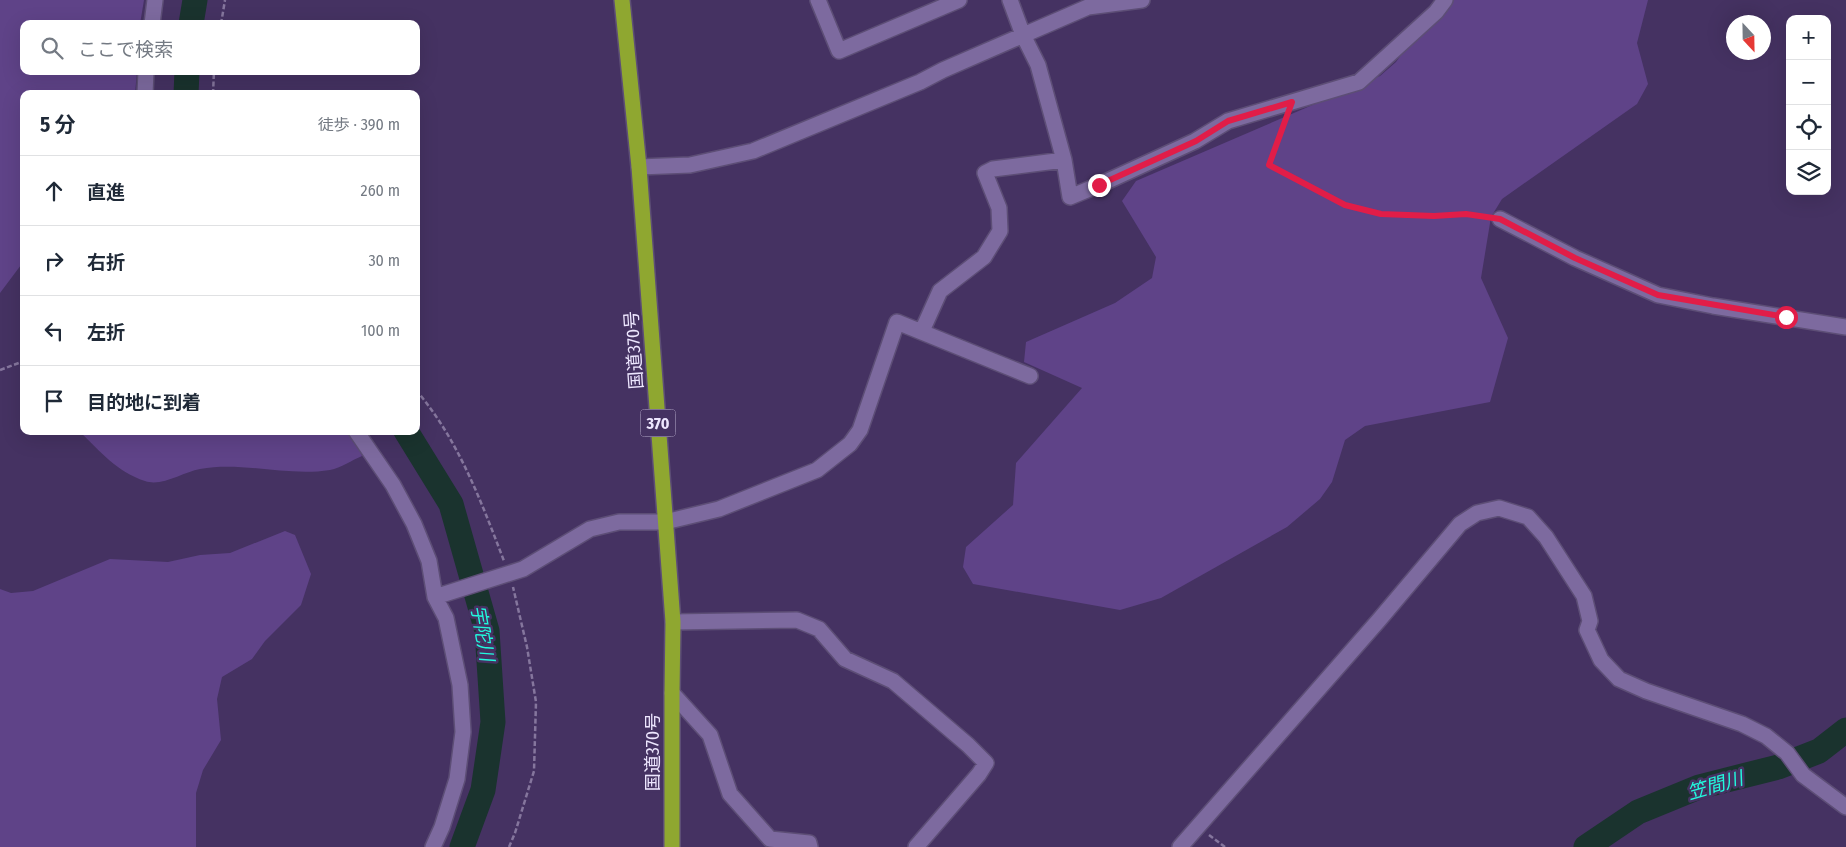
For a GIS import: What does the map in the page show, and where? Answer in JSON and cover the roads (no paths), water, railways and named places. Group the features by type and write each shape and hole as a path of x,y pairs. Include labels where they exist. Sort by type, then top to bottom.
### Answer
{"highway":[{"name":"国道370号","path":"622,0 639,167 674,622 672,847"}],"street":[{"path":"152,20 155,0"},
{"path":"818,0 839,51 959,0"},
{"path":"1010,0 1023,35 1038,65 1064,160 1070,197 1196,141 1228,121 1359,82 1429,18 1444,0"},
{"path":"639,167 690,164 754,150 920,82 943,70 1088,7 1142,0"},
{"path":"145,90 146,75"},
{"path":"922,331 940,291 984,257 1000,231 999,208 985,173 993,169 1064,160"},
{"path":"1500,219 1575,258 1658,295 1713,306 1846,327"},
{"path":"437,597 523,569 590,529 619,522 666,522 719,509 817,470 850,444 860,430 897,322 1030,376"},
{"path":"359,435 393,485 414,524 429,561 437,597 446,618 460,685 463,732 457,779 442,827 433,847"},
{"path":"1180,847 1379,620 1460,524 1477,513 1499,508 1528,517 1546,537 1584,596 1590,621 1587,630 1601,660 1619,679 1646,691 1742,724 1766,736 1787,753 1803,775 1846,807"},
{"path":"674,622 797,620 819,629 845,659 893,681 968,745 986,762 979,774 916,847"},
{"path":"672,693 710,735 730,794 770,839 809,843 810,847"}],"waterway":[{"name":"宇陀川","path":"192,20 195,0"},
{"name":"宇陀川","path":"186,90 187,75"},
{"name":"宇陀川","path":"408,435 451,504 487,631 493,722 483,790 462,847"},
{"name":"笠間川","path":"1586,847 1638,812 1699,787 1778,767 1819,751 1846,730"}]}
